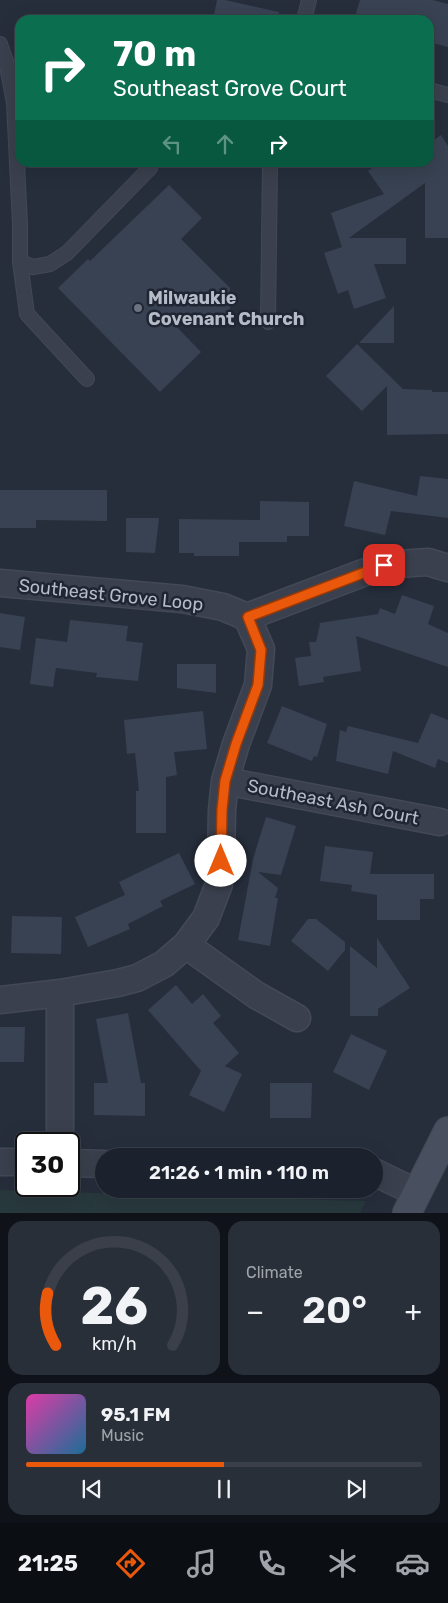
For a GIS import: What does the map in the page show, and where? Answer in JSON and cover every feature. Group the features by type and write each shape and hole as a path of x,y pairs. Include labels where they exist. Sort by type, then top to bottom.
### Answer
{"street":[{"path":"0,1000 60,993 137,978 164,964 186,945 206,918 219,884 225,781 236,744 258,685 261,650 248,617 384,565 428,562 448,568"},
{"name":"Southeast Grove Loop","path":"0,584 182,599 222,607 248,617"},
{"name":"Southeast Ash Court","path":"225,781 440,822"},
{"path":"186,945 256,994 296,1018"},
{"path":"60,993 60,1132"},
{"path":"383,1179 412,1203 448,1131"},
{"path":"0,1162 15,1162"},
{"path":"80,1163 95,1164"}],"lane":[{"path":"305,15 309,0"},
{"path":"0,44 6,61 14,103 15,123"},
{"path":"6,61 15,66"},
{"path":"434,91 448,95"},
{"path":"17,167 20,262 27,314 87,379"},
{"path":"20,262 33,267 50,264 67,253 150,167"},
{"path":"268,322 270,167"}],"shaded area":[{"path":"0,1190 15,1190 15,1197 80,1197 80,1192 95,1193 95,1198 266,1198 366,1201 360,1213 0,1213"}],"building":[{"path":"217,0 225,0 279,12 279,15 214,15"},
{"path":"360,0 433,0 448,4 448,47 434,43 434,15 356,15"},
{"path":"441,135 448,146 448,238 425,238 425,183 349,238 406,238 406,264 374,264 386,298 354,309 348,290 338,294 324,253 342,247 331,213 384,194 368,171 373,167 434,167 434,140"},
{"name":"Milwaukie Covenant Church","path":"169,185 202,218 181,239 230,288 230,318 168,318 201,352 160,392 58,288 88,259 90,261"},
{"path":"394,306 394,343 359,343"},
{"path":"357,344 403,389 448,392 448,434 387,435 387,386 362,411 326,376"},
{"path":"420,476 448,479 448,518 391,511 385,535 344,526 354,481 417,496"},
{"path":"0,490 107,490 107,521 36,520 36,528 0,528"},
{"path":"260,501 309,502 309,536 287,536 287,542 239,542 239,556 194,556 194,553 179,553 179,519 260,520"},
{"path":"126,518 159,518 155,553 126,552"},
{"path":"402,595 434,606 428,624 448,633 448,667 356,636 361,671 323,677 324,682 299,686 295,658 311,656 309,642 316,642 319,623 378,614 380,608 395,614"},
{"path":"0,613 25,617 20,650 0,647"},
{"path":"70,620 128,626 126,641 143,643 138,681 96,677 97,673 56,668 53,687 30,684 36,638 67,642"},
{"path":"177,664 216,664 216,693 177,688"},
{"path":"282,706 327,724 317,757 314,756 312,761 267,743"},
{"path":"203,711 207,749 174,752 177,775 166,777 166,833 136,833 136,791 139,791 135,753 127,754 124,720"},
{"path":"431,713 448,720 448,763 438,759 435,768 393,751 388,774 336,761 340,730 346,732 348,726 418,743"},
{"path":"266,817 296,826 281,875 258,872 278,888 275,898 278,898 270,946 238,940 253,859"},
{"path":"325,846 373,852 370,874 434,874 434,899 420,899 420,920 377,920 377,895 351,891 352,885 320,881"},
{"path":"179,853 195,884 160,901 163,906 128,924 130,929 88,947 75,917 125,895 119,882"},
{"path":"12,916 62,917 61,954 11,953"},
{"path":"308,919 316,919 345,942 345,950 328,971 291,941"},
{"path":"377,938 410,988 378,1009 378,1016 350,1016 350,946 377,968"},
{"path":"176,985 192,1004 203,994 221,1016 213,1023 239,1053 225,1066 242,1074 224,1112 189,1095 201,1071 148,1010"},
{"path":"128,1013 141,1083 145,1083 145,1116 94,1115 94,1083 108,1083 96,1019"},
{"path":"0,1027 25,1027 24,1062 0,1062"},
{"path":"351,1034 387,1051 369,1090 333,1072"},
{"path":"270,1083 312,1083 311,1118 270,1118"}],"place":[{"name":"Milwaukie Covenant Church","path":"138,308"}],"route":[{"path":"221,861 222,810 225,781 236,744 258,685 261,650 248,617 384,565"}]}
